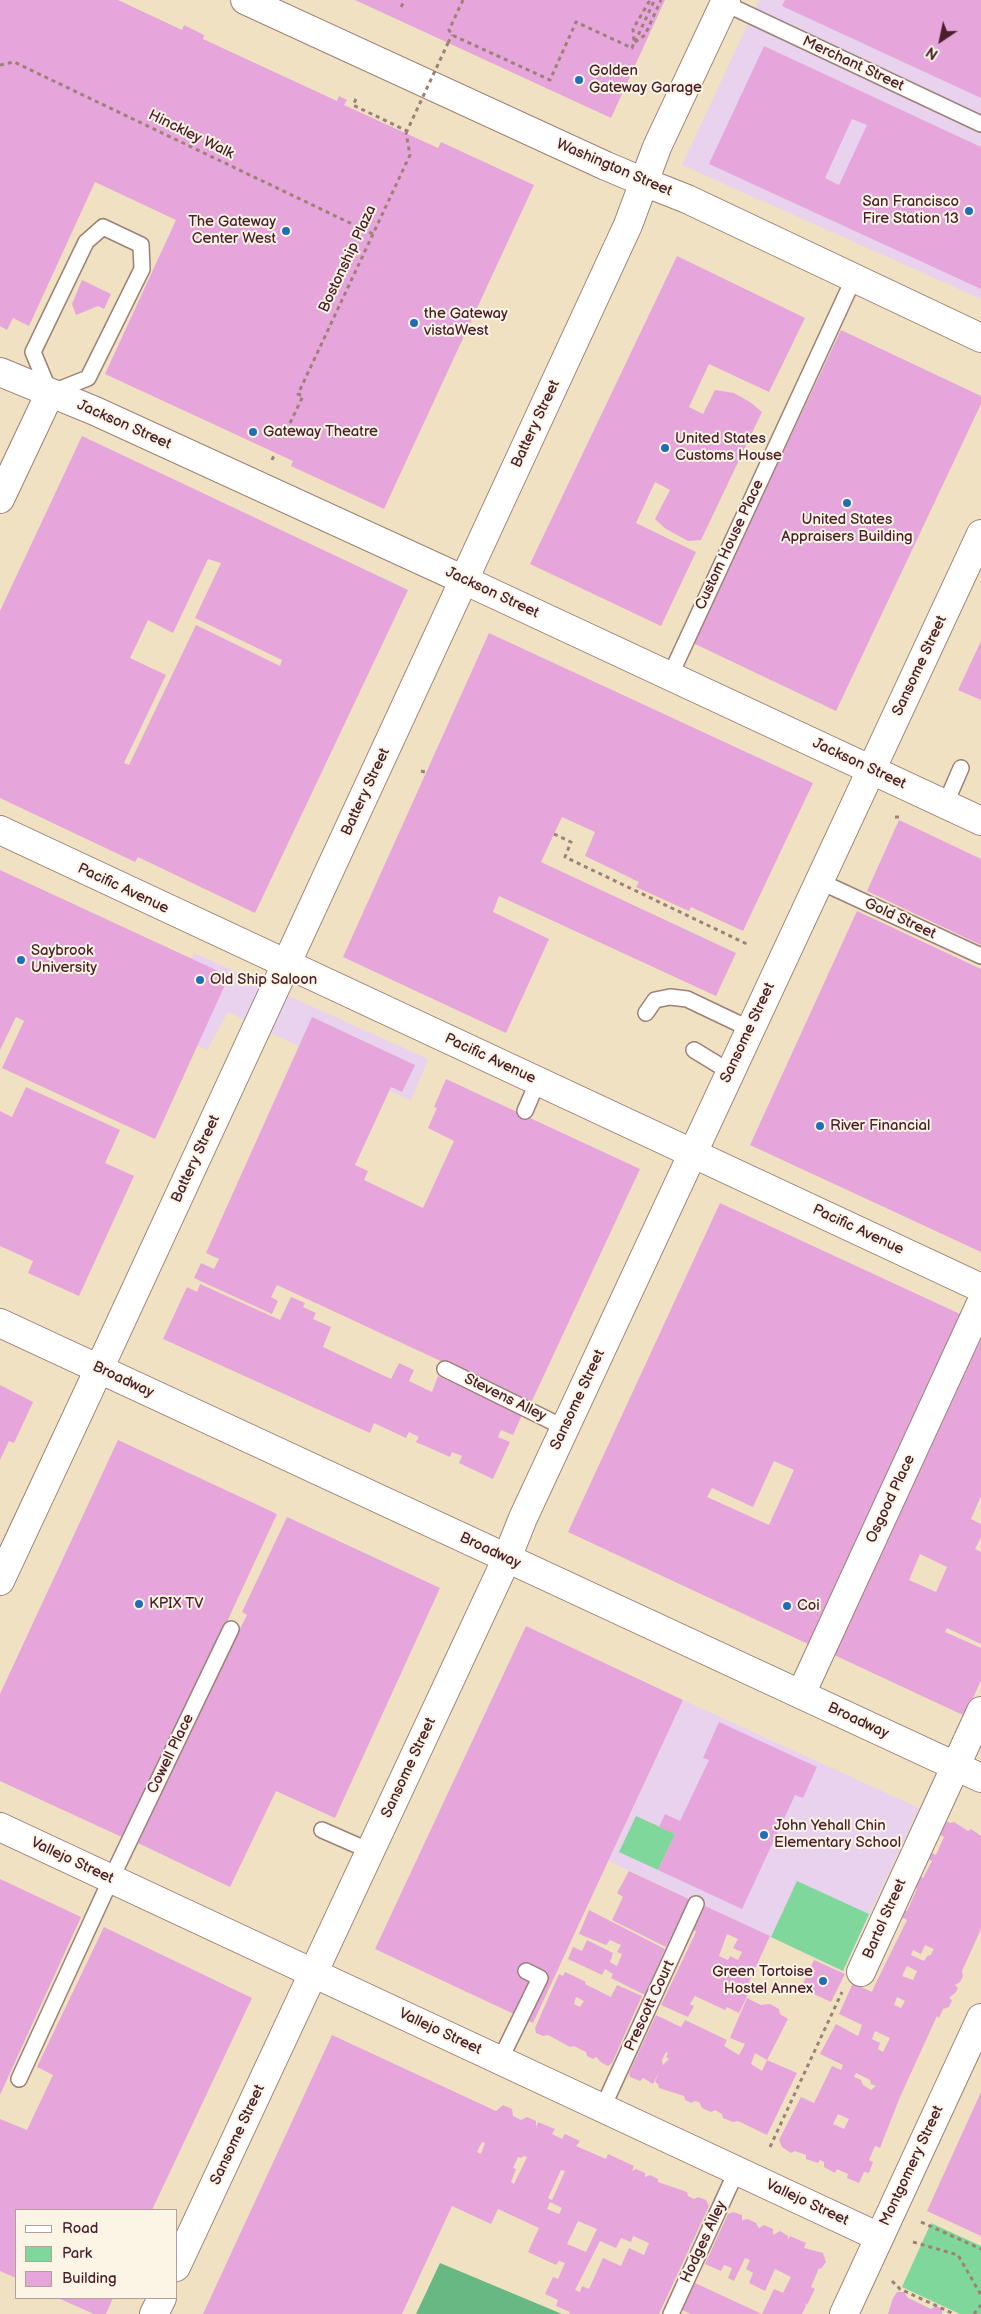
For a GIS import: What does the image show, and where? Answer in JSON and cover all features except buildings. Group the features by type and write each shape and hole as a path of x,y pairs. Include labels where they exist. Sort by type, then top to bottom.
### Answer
{"street":[{"name":"Washington Street","path":"245,0 606,166 687,199 981,338"},
{"name":"Battery Street","path":"0,1581 628,225 657,147 725,2"},
{"name":"Jackson Street","path":"0,372 95,411 464,580 981,821"},
{"path":"0,499 50,393"},
{"name":"Sansome Street","path":"178,2263 981,534"},
{"name":"Pacific Avenue","path":"0,830 981,1288"},
{"name":"Osgood Place","path":"801,1694 981,1303"},
{"name":"Broadway","path":"0,1323 981,1778"},
{"name":"Bartol Street","path":"861,1972 981,1711"},
{"name":"Vallejo Street","path":"0,1827 879,2237"},
{"name":"Montgomery Street","path":"844,2314 981,2018"},
{"path":"154,2314 162,2299"}],"lane":[{"name":"Merchant Street","path":"725,2 981,124"},
{"path":"103,227 140,245 142,269 88,378 50,393 33,352 86,242 103,227"},
{"name":"Custom House Place","path":"670,676 854,278"},
{"path":"945,805 961,768"},
{"name":"Gold Street","path":"819,881 981,956"},
{"path":"646,1013 655,1000 670,997 687,999 750,1030"},
{"path":"694,1050 730,1072"},
{"path":"525,1111 538,1081"},
{"name":"Stevens Alley","path":"445,1369 565,1428"},
{"name":"Cowell Place","path":"19,2078 111,1879 232,1629"},
{"path":"322,1830 370,1851"},
{"name":"Prescott Court","path":"603,2107 696,1904"},
{"path":"500,2060 540,1978 526,1971"},
{"name":"Hodges Alley","path":"671,2314 737,2170"}],"path":[{"path":"401,7 405,0"},
{"path":"463,0 449,30 452,35 550,80 576,22 632,48 654,1"},
{"path":"634,42 633,29 650,0"},
{"path":"634,42 645,35 661,0"},
{"path":"356,99 353,105 406,132 452,35"},
{"name":"Hinckley Walk","path":"0,65 14,62 373,234"},
{"name":"Bostonship Plaza","path":"290,423 303,396 298,394 410,155 406,132"},
{"path":"271,461 275,453"},
{"path":"554,834 571,842 565,857 750,945"},
{"name":"Bartol Street","path":"770,2147 850,1974 861,1972"},
{"path":"921,2222 981,2249"},
{"path":"913,2242 958,2255 981,2295"},
{"path":"892,2281 900,2289 954,2314"},
{"path":"974,2314 981,2305"}],"shaded area":[{"path":"759,0 981,0 981,299 682,165"},
{"path":"194,953 428,1059 411,1101 228,1012 207,1050 159,1027"},
{"name":"John Yehall Chin Elementary School","path":"683,1700 919,1808 843,1971 609,1861"}],"green space":[{"path":"636,1816 675,1834 658,1870 619,1852"},
{"path":"797,1881 869,1914 843,1971 771,1937"},
{"path":"931,2223 981,2246 981,2314 960,2314 902,2287"},
{"path":"440,2263 562,2314 416,2314"}],"place":[{"name":"Golden Gateway Garage","path":"579,80"},
{"name":"San Francisco Fire Station 13","path":"969,211"},
{"name":"The Gateway Center West","path":"286,231"},
{"name":"the Gateway vistaWest","path":"414,323"},
{"name":"Gateway Theatre","path":"253,432"},
{"name":"United States Customs House","path":"665,448"},
{"name":"United States Appraisers Building","path":"847,503"},
{"name":"Saybrook University","path":"21,960"},
{"name":"Old Ship Saloon","path":"200,980"},
{"name":"River Financial","path":"820,1126"},
{"name":"KPIX TV","path":"139,1604"},
{"name":"Coi","path":"787,1606"},
{"name":"John Yehall Chin Elementary School","path":"764,1835"},
{"name":"Green Tortoise Hostel Annex","path":"823,1981"}]}
